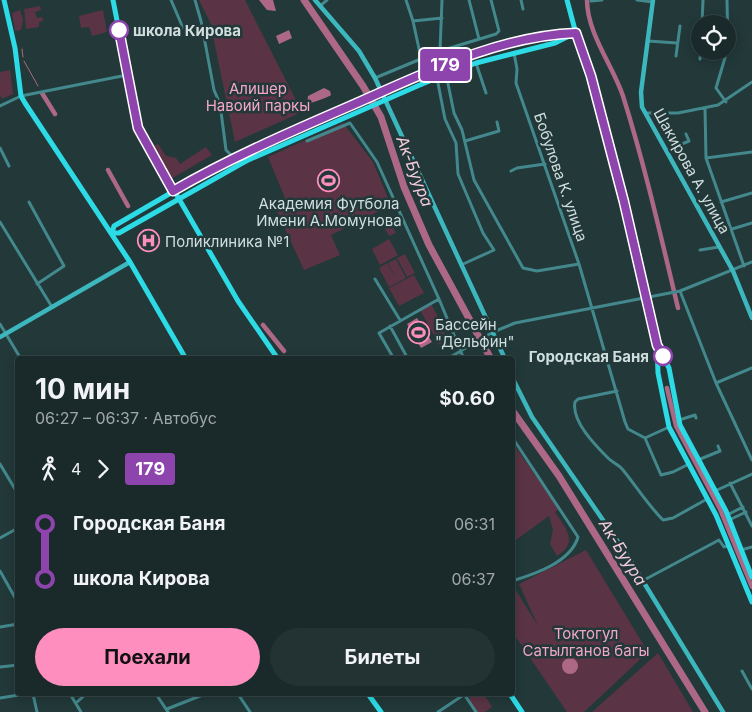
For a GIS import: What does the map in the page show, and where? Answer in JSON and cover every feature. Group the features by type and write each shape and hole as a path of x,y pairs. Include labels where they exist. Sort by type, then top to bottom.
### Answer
{"main road":[{"path":"4,0 15,48 21,96 112,233 184,356"},
{"path":"113,0 138,128 238,302 276,356"},
{"path":"567,0 591,76 646,298 657,345 658,373 669,428 708,498 752,602"},
{"path":"112,233 114,226 234,158 417,77 505,46 553,34 576,33"},
{"path":"112,233 118,233 229,169 422,84 476,64 555,43 576,33"},
{"path":"657,345 669,368 678,420 728,517 752,577"},
{"path":"369,696 381,712"},
{"path":"511,696 522,712"}],"street":[{"path":"171,0 183,28"},
{"path":"195,0 203,30 214,90 220,104 226,150 234,158"},
{"path":"315,0 359,51 375,78 504,356"},
{"path":"320,6 327,0"},
{"path":"406,0 413,21 421,58"},
{"path":"440,51 442,0"},
{"path":"469,0 479,38"},
{"path":"375,78 421,58 499,31 491,0"},
{"path":"521,0 524,9"},
{"path":"591,1 602,0"},
{"path":"637,0 653,1"},
{"path":"702,15 703,0"},
{"path":"727,0 727,15"},
{"name":"Шакирова А. улица","path":"653,1 641,99 645,113 668,150 733,271 752,318"},
{"path":"413,21 442,18"},
{"path":"676,56 680,26"},
{"path":"648,41 677,42"},
{"name":"Бобулова К. улица","path":"514,53 517,70 516,83 580,264 627,427 645,438"},
{"path":"724,60 716,88 726,102"},
{"path":"476,64 486,93"},
{"path":"446,74 454,113 465,140 474,180 523,268 537,271 580,264"},
{"path":"0,106 21,96 127,75"},
{"path":"437,78 445,119 456,143 458,174 483,234 494,250 461,265"},
{"path":"645,113 678,113 726,102 752,82"},
{"path":"705,108 706,158 744,266"},
{"path":"465,140 499,131 496,122"},
{"path":"307,141 350,123 353,127 378,162 462,356"},
{"path":"668,150 689,141 686,134"},
{"path":"0,148 9,166"},
{"path":"706,158 752,152"},
{"path":"511,171 517,168 545,164"},
{"path":"229,169 232,176"},
{"path":"721,202 752,193"},
{"path":"29,202 64,266 37,284"},
{"path":"0,222 52,307"},
{"path":"732,229 752,223"},
{"path":"700,250 720,247"},
{"path":"0,337 130,262"},
{"path":"451,356 487,335 515,323 679,292 752,262"},
{"path":"375,279 400,320"},
{"path":"679,292 716,383 752,460"},
{"path":"392,356 379,334 400,320 439,299"},
{"path":"0,324 19,356"},
{"path":"390,326 406,356"},
{"path":"716,383 752,368"},
{"path":"515,383 532,417 644,580 723,712"},
{"path":"617,391 578,399 575,402 574,409 582,426 591,438 609,459 621,468 663,520 679,516 708,498"},
{"path":"678,420 695,415 696,418"},
{"path":"669,428 645,438 661,475 673,472 689,464"},
{"path":"515,442 578,538 571,552 554,563 515,579"},
{"path":"698,460 720,451 718,446"},
{"path":"0,464 15,489"},
{"path":"715,491 752,474"},
{"path":"730,483 744,507 752,526"},
{"path":"728,517 744,507"},
{"path":"728,517 746,512"},
{"path":"0,538 15,530"},
{"path":"644,580 719,540 724,547 729,546"},
{"path":"741,550 752,547"},
{"path":"0,570 15,598"},
{"path":"0,627 15,624"},
{"path":"0,667 15,665"},
{"path":"742,671 752,689"},
{"path":"0,698 15,696"},
{"path":"33,696 37,712"},
{"path":"71,696 81,712"},
{"path":"76,703 84,696"},
{"path":"158,696 168,710 200,696"},
{"path":"239,696 250,712"},
{"path":"438,712 462,696"},
{"path":"466,696 476,712"}],"green space":[{"name":"Алишер Навоий паркы","path":"199,0 245,0 302,112 235,142 210,22"},
{"path":"40,6 41,10 35,12 37,18 42,17 43,21 39,22 39,27 26,29 24,9"},
{"path":"20,10 23,20 21,30 15,31 12,13"},
{"path":"103,10 107,32 92,36 89,27 81,28 79,16"},
{"path":"10,70 13,94 2,99 0,95 0,72"},
{"name":"Академия Футбола Имени А.Момунова","path":"343,123 373,162 391,205 331,235 340,255 304,270 273,203 285,198 268,157"},
{"path":"158,144 166,156 176,158 180,164 206,147 212,155 169,180 152,147"},
{"path":"387,216 396,233 389,236 380,220"},
{"path":"389,239 398,255 380,265 372,249"},
{"path":"405,254 415,273 407,277 397,258"},
{"path":"396,259 406,278 389,287 379,268 387,263 396,278 388,263"},
{"path":"414,275 424,293 399,306 389,288"},
{"path":"431,304 443,326 448,346 442,350 420,310"},
{"path":"515,446 559,509 555,512 566,530 569,541 564,551 557,556 550,544 553,530 549,516 515,541"},
{"name":"Токтогул Сатылганов багы","path":"586,550 648,652 584,712 567,712 515,636 515,589 538,626 519,584"},
{"path":"658,653 693,712 592,712"},
{"path":"472,696 485,696 492,707 485,712 476,712 468,699"}],"shaded area":[{"path":"259,0 273,0 276,11 267,10"},
{"path":"289,30 292,38 279,44 276,36"},
{"path":"324,88 330,91 331,95 307,104 308,96"},
{"name":"Бассейн \"Дельфин\"","path":"417,318 432,342 421,348 407,324"},
{"path":"570,658 576,660 578,666 576,672 570,674 564,672 562,666 564,660"}],"waterway":[{"name":"Ак-Буура","path":"304,0 363,86 381,117 404,187 429,245 489,356"},
{"path":"587,0 591,25 619,85 631,122 678,308"},
{"path":"22,49 23,57"},
{"path":"24,61 38,86"},
{"path":"42,93 55,114"},
{"path":"108,170 128,206"},
{"path":"263,325 284,351"},
{"path":"667,388 676,426 720,509 752,587"},
{"name":"Ак-Буура","path":"515,414 559,476 705,712"}],"bus line":[{"name":"179","path":"119,30 138,128 173,191 226,161 447,64 505,46 553,34 576,33 578,45 591,76 624,202 657,345 663,356"}],"place":[{"name":"школа Кирова","path":"119,30"},
{"name":"Академия Футбола Имени А.Момунова","path":"329,180"},
{"name":"Поликлиника №1","path":"149,241"},
{"name":"Бассейн \"Дельфин\"","path":"419,333"},
{"name":"Городская Баня","path":"663,356"}]}
